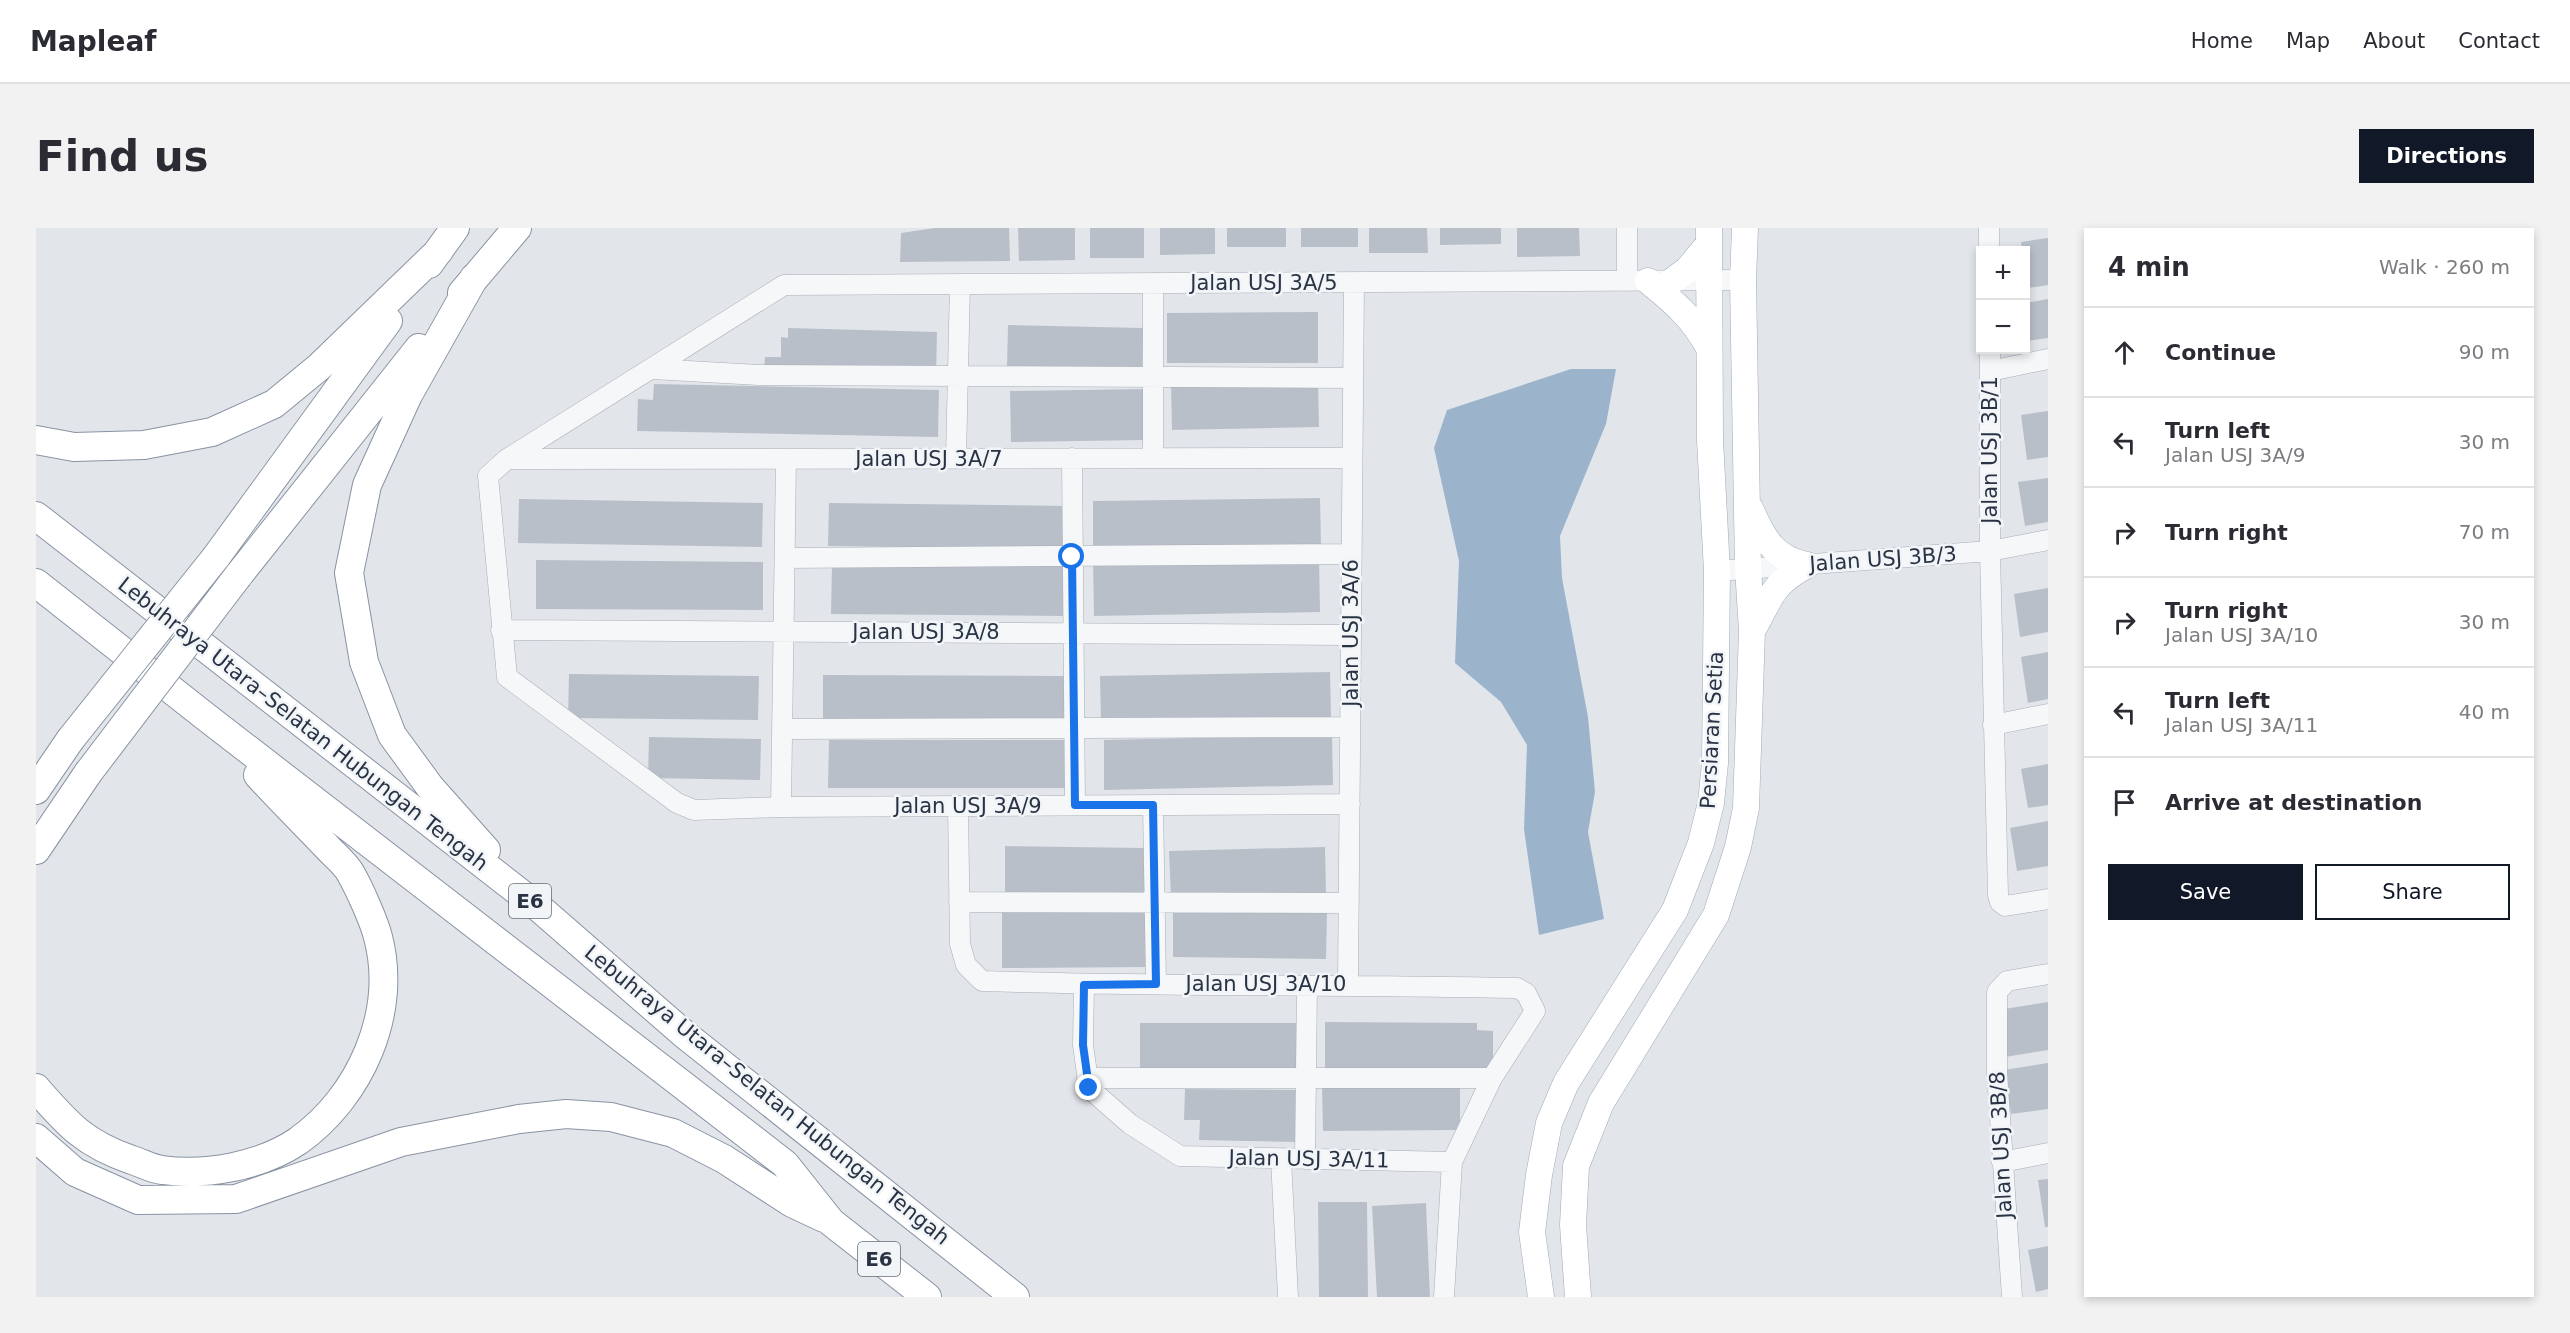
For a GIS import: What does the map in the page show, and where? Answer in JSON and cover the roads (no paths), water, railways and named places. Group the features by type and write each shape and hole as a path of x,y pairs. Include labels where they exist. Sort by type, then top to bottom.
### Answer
{"highway":[{"path":"36,790 70,740 216,557 455,228"},
{"path":"36,850 88,772 238,576 474,278 517,228"},
{"path":"36,440 74,447 144,446 212,432 274,404 327,360 439,251"},
{"path":"474,278 408,395 367,485 349,573 364,662 392,735 430,787 537,906"},
{"name":"Lebuhraya Utara–Selatan Hubungan Tengah","path":"36,516 537,906 684,1034 1015,1297"},
{"name":"Lebuhraya Utara–Selatan Hubungan Tengah","path":"36,583 785,1164 831,1222 927,1297"},
{"path":"36,1088 70,1127 104,1150 161,1170 209,1171 257,1161 297,1142 329,1115 350,1087 370,1051 381,1011 382,976 378,937 351,873 206,717"},
{"path":"36,1137 75,1172 138,1200 236,1199 401,1142 519,1119 566,1114 611,1117 673,1133 724,1159 792,1203 831,1222"}],"main road":[{"name":"Persiaran Setia","path":"1578,1297 1573,1225 1576,1166 1601,1103 1716,915 1738,847 1747,797 1752,631 1748,568 1744,228"},
{"path":"1649,281 1687,270 1709,236"},
{"name":"Persiaran Setia","path":"1541,1297 1532,1232 1539,1175 1549,1123 1566,1083 1675,910 1701,843 1711,803 1714,763 1717,571 1710,440 1709,236"},
{"path":"1649,281 1697,326 1709,348"},
{"path":"1747,502 1756,522 1778,554 1790,562 1807,566"},
{"path":"1752,631 1776,586 1786,576 1807,566"}],"street":[{"path":"1627,228 1649,281"},
{"path":"1989,228 1989,246"},
{"name":"Jalan USJ 3A/5","path":"652,369 784,285 1743,280"},
{"name":"Jalan USJ 3A/6","path":"1348,984 1354,282"},
{"path":"1153,283 1153,458"},
{"path":"956,458 960,284"},
{"name":"Jalan USJ 3B/1","path":"1990,354 1990,551 1998,894 2000,902 2006,906 2048,899"},
{"path":"1990,371 2048,359"},
{"path":"501,630 488,476 507,459 652,369 759,375 1353,378"},
{"name":"Jalan USJ 3A/7","path":"507,459 1352,458"},
{"path":"781,807 786,459"},
{"path":"1072,459 1075,805"},
{"name":"Jalan USJ 3B/3","path":"1717,571 1990,551 2048,540"},
{"path":"785,558 1351,554"},
{"name":"Jalan USJ 3A/8","path":"501,630 1351,634"},
{"name":"Jalan USJ 3A/9","path":"501,630 507,677 659,791 694,810 781,807 1350,804"},
{"path":"1993,725 2048,714"},
{"path":"782,729 1350,727"},
{"path":"1153,805 1156,984"},
{"name":"Jalan USJ 3A/10","path":"958,806 960,944 966,965 982,981 1084,985 1348,984 1517,988 1526,993 1535,1011 1492,1078"},
{"path":"959,902 1349,903"},
{"name":"Jalan USJ 3B/8","path":"2012,1297 1997,1073 1997,992 2007,981 2048,974"},
{"name":"Jalan USJ 3A/11","path":"1084,985 1083,1045 1089,1088 1130,1124 1180,1156 1452,1162"},
{"path":"1305,1159 1307,985"},
{"path":"1087,1078 1492,1078 1452,1162 1444,1297"},
{"path":"2002,1162 2048,1153"},
{"path":"1281,1159 1288,1297"}],"water":[{"path":"1571,369 1616,369 1606,424 1560,536 1562,578 1588,717 1595,792 1588,832 1604,919 1539,935 1524,829 1527,745 1501,702 1455,663 1459,561 1434,448 1447,410"}]}
